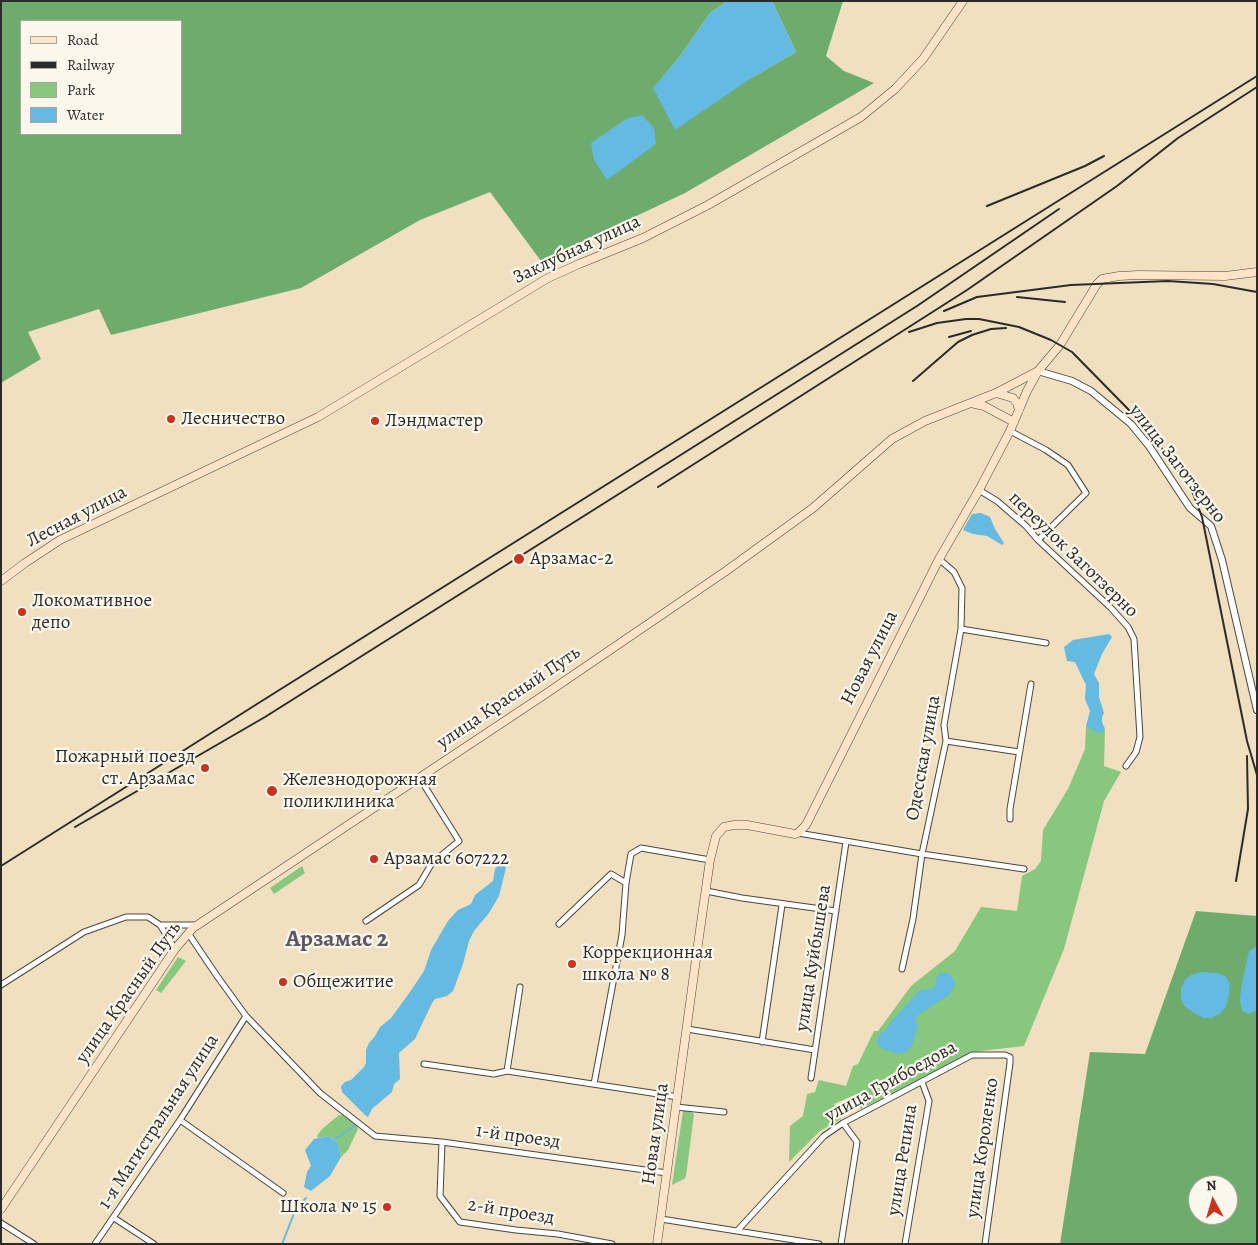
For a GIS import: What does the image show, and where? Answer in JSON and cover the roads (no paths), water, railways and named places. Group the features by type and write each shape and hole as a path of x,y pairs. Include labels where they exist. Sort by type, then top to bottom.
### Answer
{"main road":[{"name":"Заклубная улица","path":"171,486 318,417 548,278 643,238 708,205 861,117 894,89 922,59 963,1"},
{"name":"улица Красный Путь","path":"1,1208 175,949 198,924 589,665 778,534 814,508 892,439 925,421 996,393 1038,371 1060,345 1097,284 1102,279 1119,276 1225,276 1257,272"},
{"name":"Новая улица","path":"657,1244 710,860 716,836 724,827 734,825 747,825 798,834 806,825 939,559 979,490 1010,431 1038,371"},
{"path":"996,393 1013,398 1019,410"},
{"path":"971,403 984,406 1014,422"},
{"name":"Лесная улица","path":"1,580 60,540 171,486"}],"street":[{"name":"улица Заготзерно","path":"1038,371 1072,380 1091,391 1131,424 1149,446 1190,508 1211,526 1222,560 1257,710"},
{"path":"1010,431 1046,450 1068,465 1086,493 1038,540"},
{"name":"переулок Заготзерно","path":"979,490 997,501 1026,526 1038,540 1111,608 1128,627 1134,639 1140,737 1136,752 1126,766"},
{"name":"Одесская улица","path":"902,970 913,918 922,854 946,741 944,724 961,629 962,588 954,572 939,559"},
{"path":"961,629 1046,643"},
{"path":"1010,819 1010,809 1031,684"},
{"path":"946,741 1019,752"},
{"path":"366,921 419,885 432,864 459,841 420,777"},
{"path":"798,834 1024,869"},
{"name":"улица Куйбышева","path":"811,1078 846,842"},
{"path":"594,1084 622,934 626,883 631,854 642,848 710,860"},
{"path":"559,924 611,874 626,883"},
{"path":"706,891 782,905 836,911"},
{"path":"762,1042 782,905"},
{"path":"1,985 84,932 126,917 148,917 160,925 175,949"},
{"path":"160,925 198,924"},
{"name":"1-й проезд","path":"188,933 216,976 246,1016 320,1093 376,1136 442,1142 667,1173"},
{"path":"507,1071 520,987"},
{"name":"1-я Магистральная улица","path":"95,1244 180,1120 246,1016"},
{"path":"687,1029 815,1050"},
{"name":"улица Грибоедова","path":"737,1232 824,1136 842,1123 972,1055 998,1054 1010,1057"},
{"name":"улица Короленко","path":"985,1244 1010,1057"},
{"path":"424,1064 494,1074 507,1071 678,1097"},
{"name":"улица Репина","path":"905,1244 929,1101 922,1082"},
{"path":"676,1107 724,1112"},
{"path":"180,1120 283,1193"},
{"path":"841,1244 857,1142 842,1123"},
{"name":"2-й проезд","path":"442,1142 440,1196 460,1222 558,1234 612,1244"},
{"path":"114,1218 154,1244"},
{"path":"661,1219 819,1244"},
{"path":"1,1224 34,1244"}],"water":[{"path":"728,1 772,1 796,52 753,77 675,130 653,88 680,56 710,13"},
{"path":"642,115 654,128 656,144 607,180 594,160 591,143 626,119"},
{"path":"981,513 990,517 1004,543 1002,545 987,536 963,530 972,514"},
{"path":"1109,634 1112,637 1102,654 1094,674 1099,683 1099,697 1104,713 1102,722 1105,729 1104,732 1098,733 1086,726 1090,711 1085,699 1086,685 1075,662 1067,661 1064,647 1073,640"},
{"path":"502,861 506,868 499,896 469,941 453,991 447,996 435,999 432,1003 415,1039 399,1053 400,1079 394,1084 392,1092 372,1109 368,1117 342,1092 341,1086 351,1080 364,1067 366,1063 366,1050 369,1043 380,1027 391,1018 424,971 431,950 448,921 458,910 471,904 475,895 493,881 495,869"},
{"path":"1257,946 1257,1010 1249,1014 1242,1011 1240,1001 1241,988 1249,951"},
{"path":"1201,972 1218,973 1226,977 1230,984 1226,1007 1219,1014 1211,1018 1204,1018 1194,1013 1184,1006 1181,998 1181,988 1185,980 1191,975"},
{"path":"940,973 948,973 952,976 955,985 949,995 918,1015 915,1019 918,1025 911,1048 904,1053 898,1054 878,1046 876,1041 880,1034 886,1030 919,991 934,988 936,978"},
{"path":"329,1136 338,1143 341,1157 330,1176 311,1191 304,1187 307,1172 311,1166 305,1150 314,1139"}],"waterway":[{"path":"335,1139 356,1125"},
{"path":"282,1244 295,1211 306,1198"}],"railway":[{"path":"1,866 1257,76"},
{"path":"658,487 967,290 1117,186 1178,138 1257,87"},
{"path":"987,206 1085,166 1104,156"},
{"path":"75,827 265,717 917,306 1059,209"},
{"path":"944,311 977,297 1071,285 1168,281 1213,284 1257,292"},
{"path":"1017,297 1065,302"},
{"path":"909,332 937,323 979,319 1019,327 1051,340 1072,352 1127,408 1164,451 1192,491 1202,517 1247,741 1257,775"},
{"path":"913,381 958,342 991,329 1006,328"},
{"path":"949,337 971,331"},
{"path":"1236,881 1248,809 1247,756"}],"place":[{"name":"Лесничество","path":"171,419"},
{"name":"Лэндмастер","path":"375,421"},
{"name":"Арзамас-2","path":"519,559"},
{"name":"Локомативное депо","path":"22,612"},
{"name":"Пожарный поезд ст. Арзамас","path":"205,768"},
{"name":"Железнодорожная поликлиника","path":"272,791"},
{"name":"Арзамас 607222","path":"374,859"},
{"name":"Коррекционная школа № 8","path":"572,964"},
{"name":"Общежитие","path":"283,982"},
{"name":"Школа № 15","path":"387,1207"}],"district":[{"name":"Арзамас 2","path":"337,940"}]}
